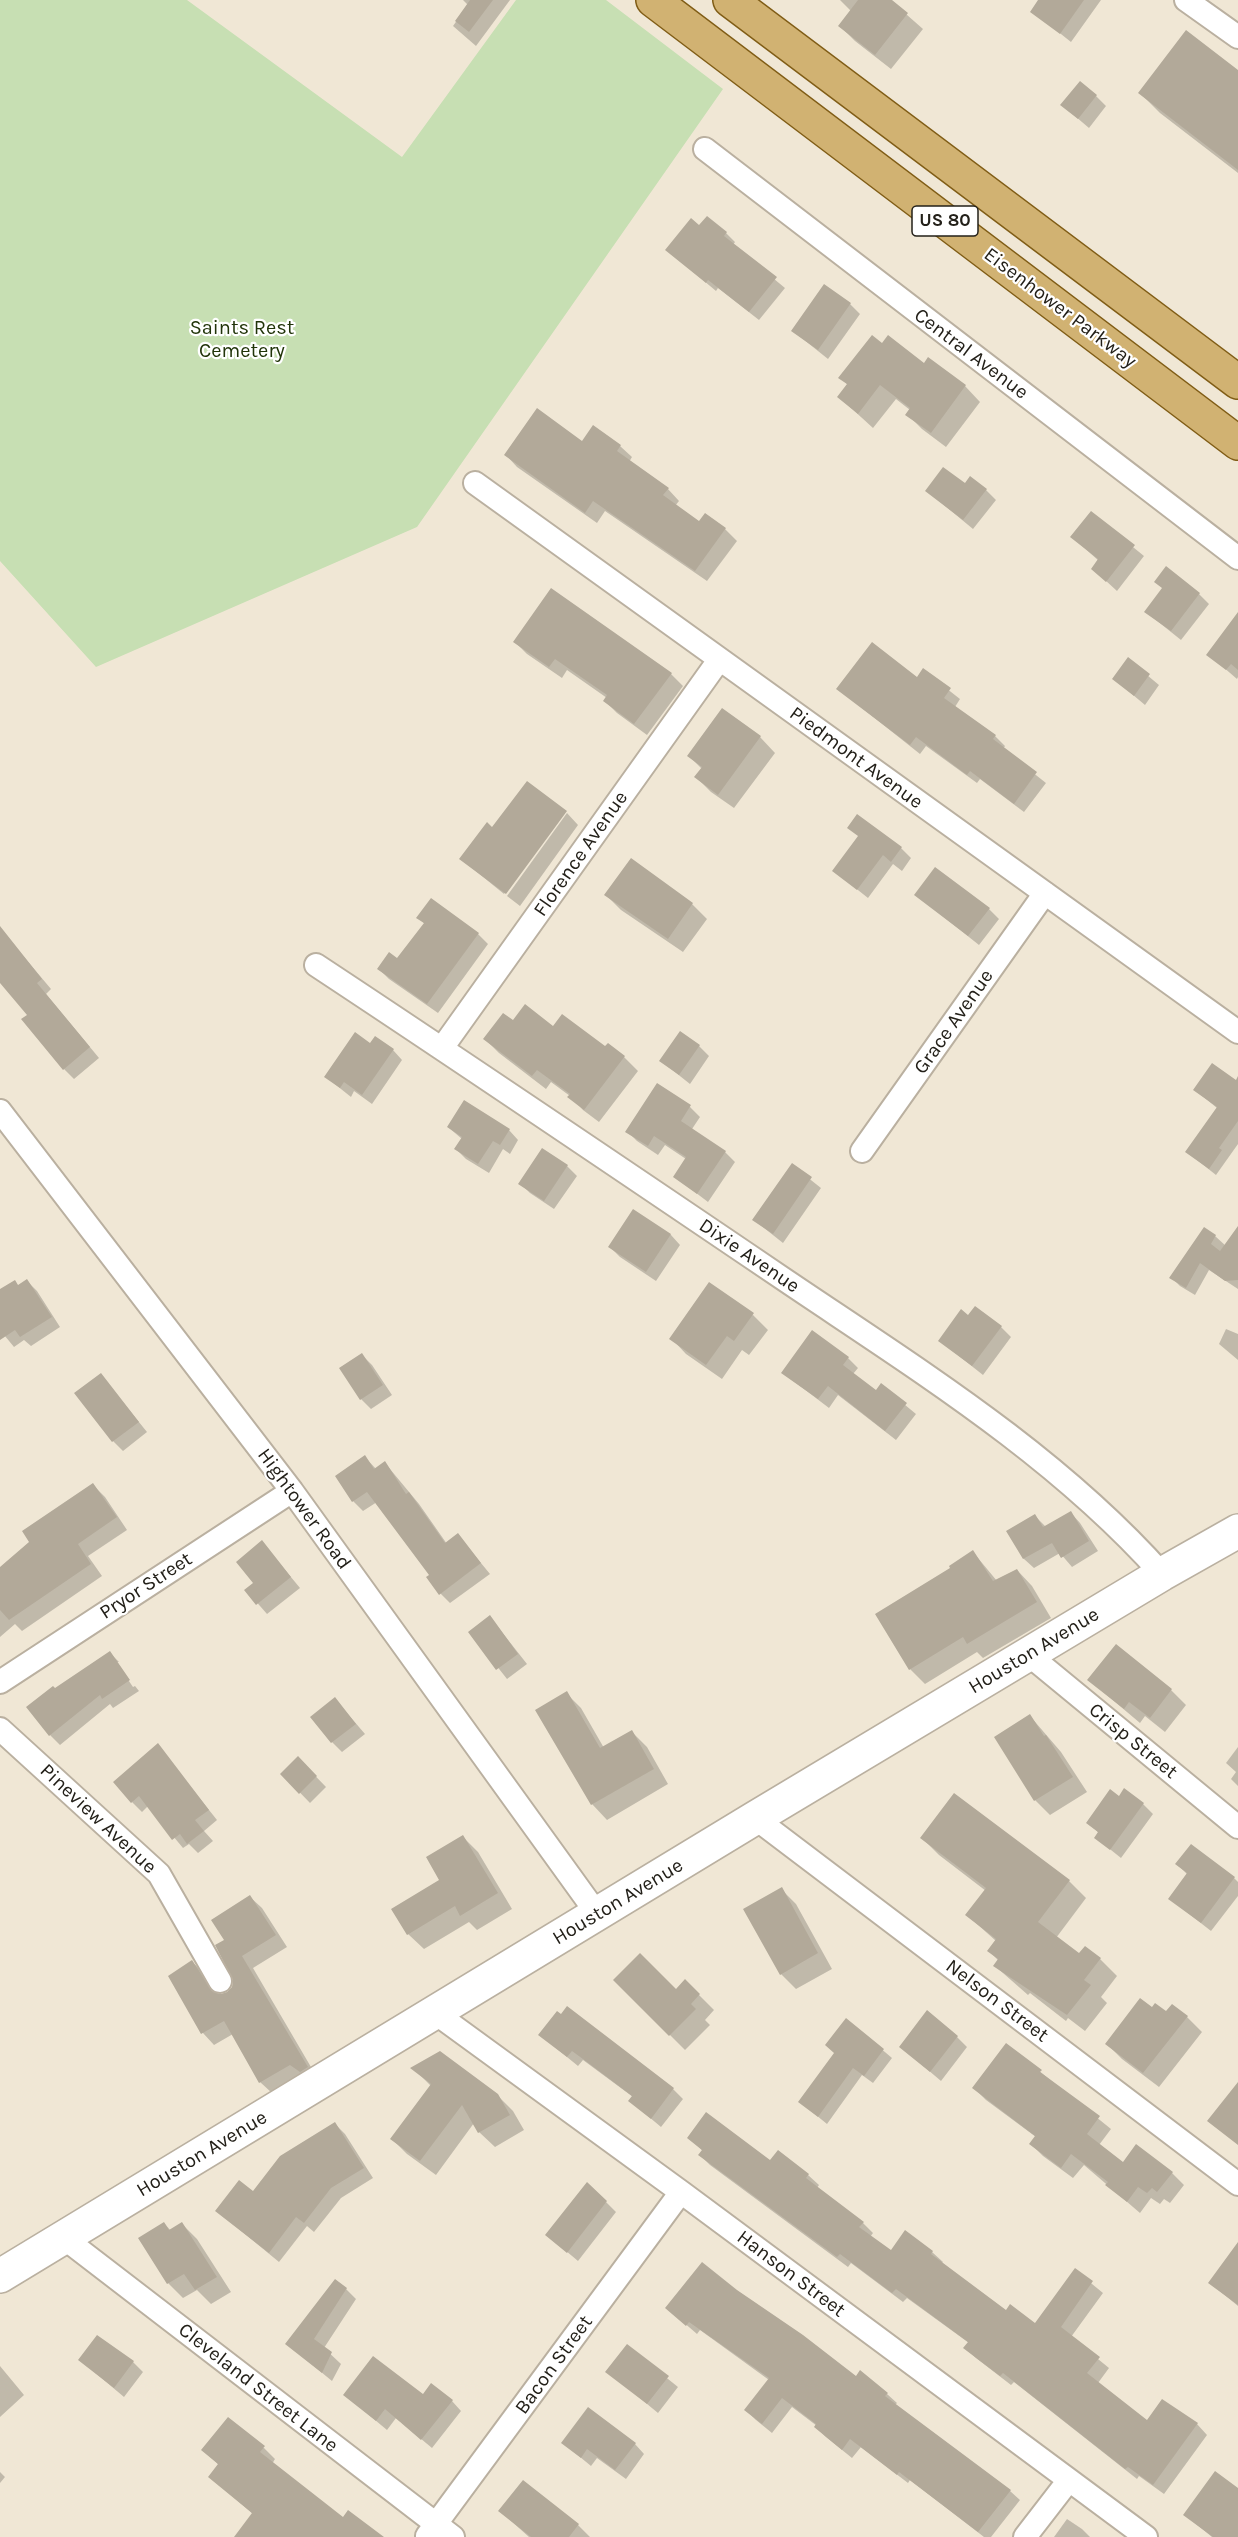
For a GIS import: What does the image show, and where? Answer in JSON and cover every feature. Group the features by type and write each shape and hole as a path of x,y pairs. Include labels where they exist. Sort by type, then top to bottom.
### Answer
{"main road":[{"name":"Eisenhower Parkway","path":"653,0 1238,442"},
{"name":"US 80","path":"730,0 1238,382"}],"street":[{"path":"1186,0 1238,37"},
{"name":"Central Avenue","path":"705,149 1238,558"},
{"name":"Piedmont Avenue","path":"475,483 1238,1032"},
{"name":"Florence Avenue","path":"442,1048 719,660"},
{"name":"Grace Avenue","path":"862,1151 1045,892"},
{"name":"Dixie Avenue","path":"316,965 950,1390 1068,1481 1127,1534 1162,1574"},
{"name":"Hightower Road","path":"0,1111 292,1491 598,1915"},
{"name":"Pryor Street","path":"0,1682 292,1491"},
{"name":"Houston Avenue","path":"0,2276 755,1818 1162,1574 1238,1531"},
{"name":"Crisp Street","path":"1029,1655 1238,1827"},
{"name":"Pineview Avenue","path":"0,1729 159,1874 219,1981"},
{"name":"Nelson Street","path":"755,1818 1238,2184"},
{"name":"Hanson Street","path":"434,2012 1146,2537"},
{"name":"Bacon Street","path":"439,2533 681,2192"},
{"name":"Cleveland Street Lane","path":"64,2238 439,2533"},
{"path":"1025,2537 1069,2480"}],"green space":[{"name":"Saints Rest Cemetery","path":"0,0 187,0 402,157 516,0 606,0 723,89 417,527 96,667 0,561"}],"building":[{"path":"470,0 493,0 469,32 455,21"},
{"path":"858,0 892,0 908,13 875,55 838,26"},
{"path":"1038,0 1084,0 1060,34 1030,12"},
{"path":"1186,30 1238,70 1238,170 1138,93"},
{"path":"1080,81 1097,95 1078,119 1060,105"},
{"path":"707,216 727,232 724,236 777,277 749,312 708,280 706,283 665,250 691,218 699,225"},
{"path":"824,284 851,303 818,350 791,331"},
{"path":"872,335 882,343 888,335 924,363 928,357 966,385 931,433 905,415 910,408 880,385 858,414 837,397 847,384 838,378"},
{"path":"537,408 582,441 593,425 621,445 617,451 669,488 663,495 699,521 705,513 726,528 695,571 593,501 585,513 504,455"},
{"path":"943,467 965,483 970,476 987,489 963,520 925,491"},
{"path":"1091,511 1135,545 1106,582 1091,569 1098,559 1070,537"},
{"path":"1166,566 1200,593 1171,631 1144,612 1162,588 1154,582"},
{"path":"551,588 672,673 634,724 603,701 607,695 555,659 549,667 513,642"},
{"path":"1238,612 1238,670 1231,664 1226,670 1206,655"},
{"path":"872,642 917,677 923,668 951,688 944,698 996,735 993,739 1037,772 1014,804 970,771 967,775 916,737 910,745 836,689"},
{"path":"1128,657 1150,674 1134,696 1112,679"},
{"path":"722,708 761,736 718,795 694,777 702,767 687,756"},
{"path":"527,781 567,811 506,894 459,859 487,822 492,827"},
{"path":"857,814 902,847 891,862 883,855 857,890 832,871 858,836 847,828"},
{"path":"631,858 693,903 668,939 604,895"},
{"path":"935,867 990,908 968,936 914,895"},
{"path":"431,898 479,933 427,1004 377,969 389,952 397,958 424,923 416,918"},
{"path":"0,926 42,979 37,983 90,1047 63,1070 21,1019 27,1015 0,983"},
{"path":"525,1004 553,1026 562,1014 605,1046 608,1043 625,1056 584,1110 567,1097 570,1094 537,1070 532,1076 483,1039 503,1013 513,1020"},
{"path":"680,1031 700,1045 679,1075 659,1061"},
{"path":"355,1032 370,1043 375,1036 394,1049 362,1095 344,1082 340,1088 324,1077"},
{"path":"1212,1063 1236,1080 1238,1076 1238,1121 1219,1148 1222,1150 1209,1169 1185,1152 1217,1107 1193,1090"},
{"path":"657,1083 691,1105 681,1121 726,1151 697,1194 673,1177 686,1157 654,1136 648,1146 625,1132"},
{"path":"464,1100 510,1129 500,1145 493,1141 478,1164 454,1149 462,1137 447,1127"},
{"path":"542,1148 568,1165 544,1201 518,1184"},
{"path":"792,1163 812,1177 773,1234 752,1220"},
{"path":"633,1209 671,1234 646,1272 608,1247"},
{"path":"1238,1226 1238,1280 1225,1281 1200,1263 1186,1288 1169,1278 1204,1227 1216,1235 1211,1244 1220,1251"},
{"path":"27,1279 52,1317 20,1337 15,1330 0,1340 0,1289 15,1280 18,1285"},
{"path":"709,1282 754,1313 734,1341 727,1336 706,1365 669,1339"},
{"path":"975,1306 1002,1326 972,1366 938,1341 961,1309 968,1315"},
{"path":"812,1330 849,1357 843,1365 876,1390 881,1383 907,1403 885,1431 828,1386 818,1399 781,1373"},
{"path":"362,1353 383,1385 360,1400 339,1368"},
{"path":"101,1373 139,1422 112,1442 74,1393"},
{"path":"365,1455 374,1469 385,1461 406,1494 409,1492 445,1543 458,1533 481,1563 439,1595 426,1577 429,1575 367,1492 352,1502 335,1476"},
{"path":"93,1483 117,1517 78,1544 91,1564 9,1620 0,1610 0,1567 29,1542 22,1531"},
{"path":"1071,1511 1089,1541 1061,1558 1052,1543 1023,1559 1006,1531 1035,1514 1043,1527"},
{"path":"262,1540 291,1577 256,1605 244,1590 253,1583 236,1562"},
{"path":"973,1550 993,1581 1017,1569 1037,1602 967,1644 963,1637 909,1670 875,1614 950,1568 949,1566"},
{"path":"490,1615 518,1654 496,1670 468,1632"},
{"path":"1116,1644 1172,1689 1150,1718 1129,1702 1124,1709 1087,1680"},
{"path":"110,1651 130,1680 102,1699 100,1695 49,1736 26,1707 53,1686 55,1688"},
{"path":"567,1691 600,1748 632,1730 654,1769 591,1805 535,1710"},
{"path":"335,1697 356,1724 331,1743 310,1717"},
{"path":"1030,1714 1073,1777 1034,1801 994,1737"},
{"path":"158,1743 209,1810 195,1820 204,1831 187,1844 180,1834 172,1840 139,1796 131,1803 113,1782"},
{"path":"298,1756 317,1776 299,1794 280,1774"},
{"path":"1124,1788 1144,1803 1110,1850 1094,1838 1098,1832 1086,1823 1110,1789 1119,1796"},
{"path":"954,1793 1070,1880 1038,1922 1079,1953 1085,1946 1101,1958 1084,1980 1091,1985 1067,2015 993,1966 998,1959 987,1951 996,1939 965,1915 986,1888 920,1838"},
{"path":"463,1835 498,1893 460,1916 455,1906 407,1935 391,1909 439,1880 426,1857"},
{"path":"1191,1844 1235,1877 1201,1923 1168,1899 1187,1873 1175,1864"},
{"path":"782,1887 818,1953 780,1975 743,1909"},
{"path":"250,1895 276,1935 242,1956 308,2067 300,2072 290,2065 259,2083 224,2021 201,2034 168,1976 192,1960 213,1992 221,1994 227,1992 232,1987 233,1980 215,1945 224,1940 211,1920"},
{"path":"640,1953 676,1989 685,1979 700,1994 691,2004 696,2009 669,2036 613,1980"},
{"path":"1140,1998 1152,2007 1155,2003 1166,2011 1172,2004 1188,2016 1143,2073 1105,2044"},
{"path":"567,2006 674,2088 651,2119 628,2101 632,2096 587,2062 572,2051 567,2057 538,2035 557,2011 561,2014"},
{"path":"927,2010 958,2036 930,2072 899,2047"},
{"path":"846,2018 884,2049 864,2076 853,2068 818,2117 798,2102 834,2053 825,2045"},
{"path":"1006,2043 1042,2070 1040,2072 1100,2116 1087,2134 1123,2162 1136,2144 1173,2172 1157,2192 1152,2188 1147,2193 1138,2187 1127,2202 1105,2185 1108,2182 1071,2154 1061,2168 1029,2144 1035,2136 972,2088"},
{"path":"440,2051 498,2094 510,2115 478,2133 462,2105 420,2161 390,2139 431,2084 410,2068"},
{"path":"1238,2082 1238,2145 1207,2121"},
{"path":"706,2112 770,2160 778,2150 809,2174 806,2178 864,2222 859,2227 891,2250 905,2230 933,2251 931,2254 1006,2310 1010,2304 1035,2323 1075,2268 1093,2281 1061,2327 1100,2357 1087,2373 1147,2420 1162,2399 1198,2423 1153,2485 1128,2467 1125,2469 1003,2373 1000,2376 963,2348 968,2342 896,2289 892,2293 840,2254 837,2257 698,2155 702,2150 687,2138"},
{"path":"335,2122 364,2168 331,2188 304,2223 296,2217 269,2253 215,2211 239,2180 253,2191 280,2156"},
{"path":"587,2182 607,2201 567,2253 545,2235"},
{"path":"164,2222 169,2230 182,2222 217,2277 195,2290 184,2274 167,2284 138,2238"},
{"path":"1238,2242 1238,2305 1208,2283"},
{"path":"702,2262 856,2376 860,2370 888,2393 885,2396 1011,2490 978,2532 899,2472 897,2475 850,2439 842,2450 814,2427 816,2424 782,2398 762,2424 744,2410 769,2378 689,2322 686,2326 665,2308"},
{"path":"335,2279 347,2288 314,2339 332,2352 322,2373 285,2344"},
{"path":"97,2335 134,2361 114,2388 78,2360"},
{"path":"627,2344 669,2376 647,2404 605,2372"},
{"path":"373,2356 423,2394 431,2383 453,2400 421,2440 385,2409 376,2421 343,2395"},
{"path":"588,2407 636,2443 615,2470 587,2449 581,2458 561,2443"},
{"path":"228,2417 265,2446 260,2452 343,2517 348,2510 384,2537 234,2537 252,2513 208,2477 218,2464 201,2450"},
{"path":"1215,2471 1238,2488 1238,2537 1213,2537 1183,2515"},
{"path":"523,2480 579,2524 569,2537 531,2537 498,2511"}]}
